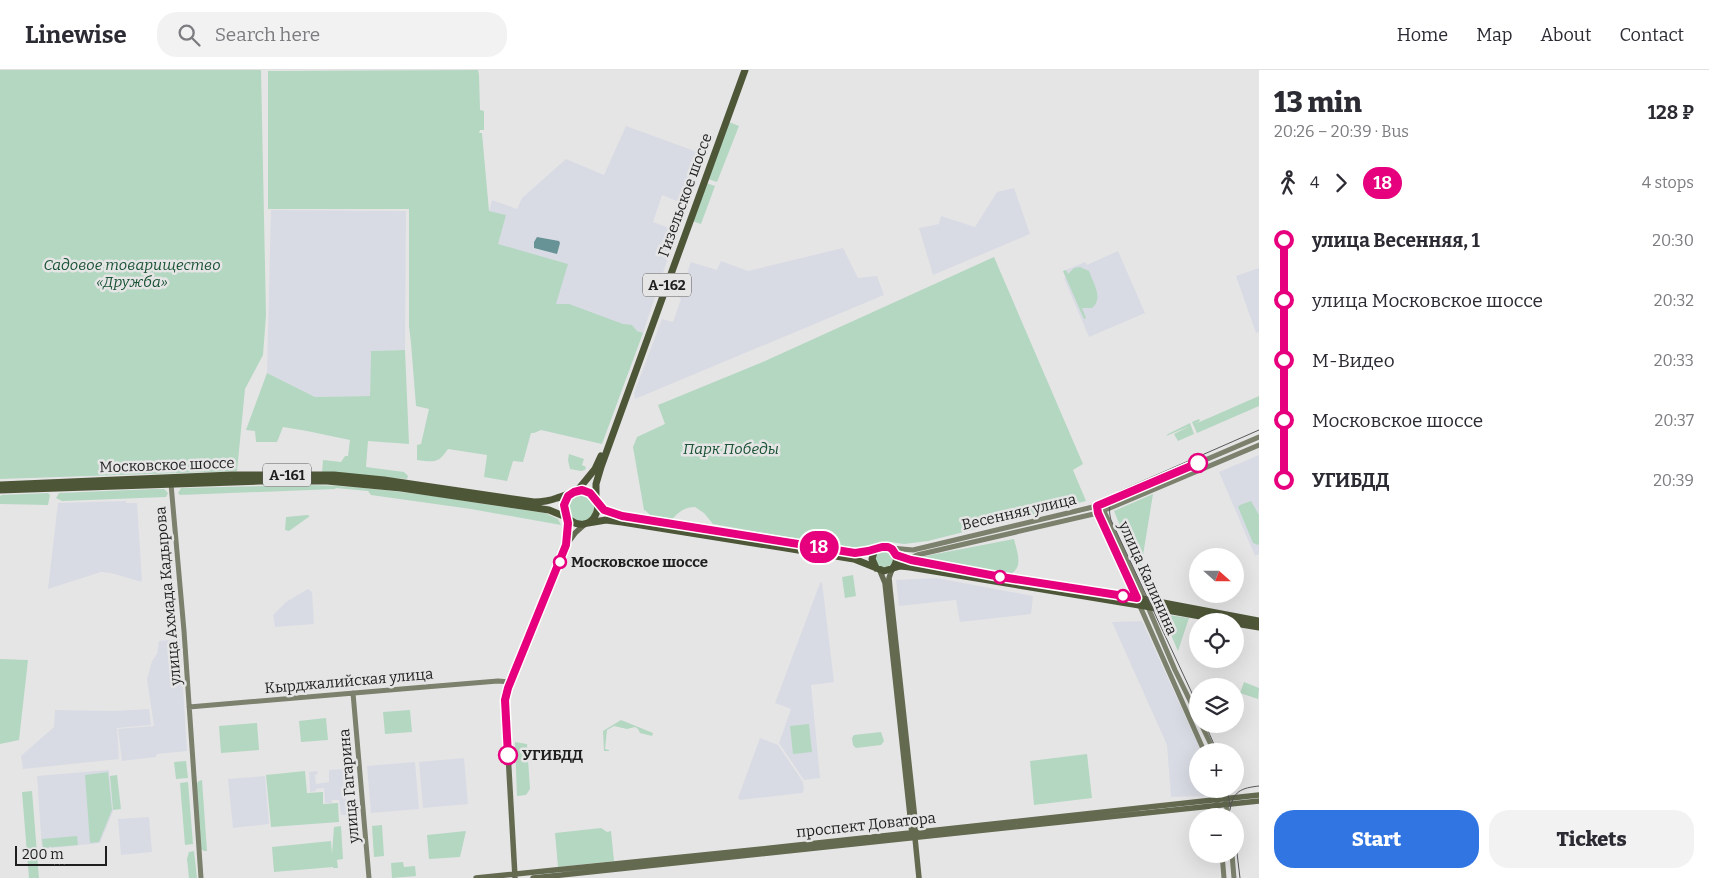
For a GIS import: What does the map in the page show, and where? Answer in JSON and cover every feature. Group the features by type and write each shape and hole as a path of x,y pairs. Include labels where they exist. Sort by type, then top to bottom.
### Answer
{"highway":[{"name":"Гизельское шоссе","path":"596,501 596,484 600,472 740,70"},
{"name":"Гизельское шоссе","path":"574,492 586,481 597,464 745,70"},
{"name":"Московское шоссе","path":"0,485 232,475 306,474 384,480 534,502 556,499 574,492"},
{"name":"Московское шоссе","path":"0,490 298,480 341,482 401,488 545,510 567,517"},
{"path":"567,517 564,505 566,498 574,492 590,493 604,510 622,516 855,553 885,547 908,559 1192,613"},
{"path":"587,523 596,515 598,507 596,501"},
{"name":"А-161","path":"567,517 574,523 612,520 854,559 878,570"},
{"path":"878,548 874,552 872,560 878,570 884,572 893,567 910,567 1259,621"},
{"path":"893,552 897,558 893,567"},
{"path":"1244,624 1259,627"}],"main road":[{"path":"566,545 567,517"},
{"path":"515,876 505,700 510,682 566,545 575,533 587,523"},
{"path":"893,567 889,578 907,772"},
{"path":"878,570 885,583 919,878"},
{"name":"проспект Доватора","path":"476,878 515,876 1218,803 1259,795"},
{"name":"проспект Доватора","path":"1226,802 1259,801"},
{"name":"проспект Доватора","path":"533,878 914,834"}],"street":[{"name":"Весенняя улица","path":"893,552 913,550 1097,506 1259,437"},
{"name":"Весенняя улица","path":"893,567 908,559 1101,512 1259,445"},
{"name":"улица Ахмада Кадырова","path":"171,484 201,878"},
{"name":"улица Калинина","path":"1097,506 1189,699"},
{"name":"улица Калинина","path":"1142,602 1201,743"},
{"name":"Кырджалийская улица","path":"189,707 498,681 510,682"},
{"name":"улица Гагарина","path":"353,693 369,878"},
{"path":"1217,798 1218,808"},
{"path":"1225,798 1227,808"},
{"path":"1223,863 1224,878"},
{"path":"1233,863 1234,878"}],"shaded area":[{"path":"626,126 700,153 701,158 684,204 662,195 653,222 677,231 643,333 555,304 498,244 489,211 492,200 517,209 522,198 566,159 604,175"},
{"path":"1014,188 1030,234 933,275 919,228 939,224 941,216 975,227 997,192"},
{"path":"271,210 406,211 405,350 371,351 370,396 315,397 267,373"},
{"path":"843,248 858,278 877,276 884,295 635,399 634,393 662,319 673,322 681,299 678,297 691,262 717,270 721,261 748,271"},
{"path":"1118,251 1145,313 1089,337 1064,278 1066,277 1063,271 1085,262 1087,265"},
{"path":"1259,268 1259,332 1256,333 1236,276"},
{"path":"1259,455 1259,554 1255,556 1219,472"},
{"path":"126,501 126,503 137,503 142,582 101,572 48,589 58,503"},
{"path":"937,578 1033,596 1031,614 960,622 956,600 899,606 896,580"},
{"path":"822,582 834,682 811,685 820,778 804,780 779,743 791,709 775,703 820,583"},
{"path":"308,589 312,592 314,624 275,627 273,615 286,602"},
{"path":"1142,621 1189,725 1189,733 1193,733 1197,743 1189,743 1189,797 1171,797 1167,745 1112,622"},
{"path":"180,639 187,751 157,754 156,757 122,761 118,729 154,726 147,679 152,661 157,654 159,641"},
{"path":"149,709 151,725 117,728 119,759 23,769 21,756 54,727 55,710 114,711"},
{"path":"760,738 778,745 803,782 804,790 802,793 740,800 738,798"},
{"path":"464,758 468,804 423,808 419,762"},
{"path":"415,762 419,809 371,813 367,766"},
{"path":"343,769 347,815 341,815 339,800 325,803 324,788 310,792 309,772 317,771 318,774 315,775 316,784 329,782 329,770"},
{"path":"109,770 113,811 100,843 42,849 37,776"},
{"path":"265,776 269,824 233,828 228,779"},
{"path":"149,817 152,852 121,855 118,819"}],"green space":[{"name":"Садовое товарищество «Дружба»","path":"0,70 261,70 266,315 263,355 245,389 237,471 0,479"},
{"path":"478,70 480,110 484,111 484,130 480,130 479,133 482,133 489,211 506,215 498,244 568,264 556,304 569,304 623,324 632,325 637,331 643,333 602,444 541,430 531,433 523,462 513,461 507,481 484,477 487,455 448,449 438,460 417,460 417,445 421,444 429,409 416,406 409,326 409,209 268,209 268,71"},
{"path":"729,122 739,126 717,182 708,179"},
{"path":"706,183 715,186 701,224 692,221"},
{"name":"Парк Победы","path":"994,257 1083,464 1073,470 1086,501 928,541 904,544 890,542 861,548 844,547 713,524 704,513 695,507 681,511 671,521 653,518 644,510 633,447 637,437 665,424 658,405 765,361"},
{"path":"1080,267 1089,271 1097,295 1097,300 1092,308 1082,308 1086,318 1084,319 1063,271 1066,270 1068,274 1074,268"},
{"path":"405,350 409,444 368,441 366,467 404,472 408,476 407,479 322,473 323,460 341,462 345,456 348,456 350,440 283,427 277,442 256,442 255,431 246,430 267,373 315,397 370,396 371,351"},
{"path":"1259,396 1259,406 1197,433 1192,422 1199,419 1200,421 1195,424"},
{"path":"1190,423 1194,434 1178,441 1174,434 1190,426 1166,436 1168,434"},
{"path":"569,454 584,459 582,465 586,467 585,470 570,469"},
{"path":"308,485 398,491 545,513 558,519 561,525 471,509 371,495 368,491 336,488 180,495 178,493 181,488"},
{"path":"164,489 168,493 166,497 62,501 56,498 59,493"},
{"path":"48,493 50,495 48,505 0,504 0,496 2,495"},
{"path":"581,493 591,497 595,507 591,517 581,521 571,517 567,507 571,497"},
{"path":"1153,494 1140,574 1114,511"},
{"path":"1251,501 1259,515 1258,545 1253,543 1238,507"},
{"path":"310,516 289,531 285,530 286,517"},
{"path":"1014,539 1018,554 1018,564 1017,568 1010,574 915,558"},
{"path":"884,550 890,553 893,559 890,565 884,568 878,565 875,559 878,553"},
{"path":"853,575 856,596 845,598 842,577"},
{"path":"1162,614 1189,618 1178,651"},
{"path":"0,659 28,660 19,740 0,744"},
{"path":"1244,682 1259,688 1258,699 1244,694"},
{"path":"410,710 412,732 385,734 383,712"},
{"path":"326,718 328,740 301,742 299,721"},
{"path":"621,720 653,733 652,736 640,733 635,727 627,729 614,726 607,730 605,749 609,751 604,751 603,731"},
{"path":"257,723 259,750 221,753 219,726"},
{"path":"809,724 812,752 793,754 790,726"},
{"path":"881,732 884,741 881,745 856,748 853,745 852,738 854,735"},
{"path":"515,742 527,744 530,789 526,795 517,796"},
{"path":"1087,754 1092,798 1034,805 1030,761"},
{"path":"186,761 188,778 176,779 174,762"},
{"path":"305,771 307,793 323,792 323,804 338,803 339,822 271,827 266,775"},
{"path":"108,772 112,810 99,842 90,843 85,775"},
{"path":"117,775 121,809 113,810 110,776"},
{"path":"202,780 207,851 201,849 196,784"},
{"path":"188,782 193,844 185,845 180,783"},
{"path":"32,791 39,878 29,878 22,792"},
{"path":"382,825 384,856 374,857 372,826"},
{"path":"341,826 343,859 337,860 338,868 274,872 272,847 331,841 332,854 334,827"},
{"path":"601,828 607,832 611,831 614,861 558,867 555,833"},
{"path":"466,831 460,857 429,859 427,835"},
{"path":"77,836 78,845 43,848 42,839"},
{"path":"194,851 197,878 189,878 187,859 189,852"},
{"path":"403,862 404,867 415,866 416,876 392,878 391,863"}],"water":[{"path":"537,237 559,241 557,254 534,248 534,242"}],"tram line":[{"path":"1189,687 1111,520 1110,504 1120,491 1259,430"},
{"path":"1209,733 1213,743"},
{"path":"1230,808 1233,799 1239,792 1243,789 1259,786"},
{"path":"1229,798 1230,806"},
{"path":"1238,863 1240,878"}],"bus line":[{"name":"18","path":"508,755 505,700 508,688 566,545 568,523 564,512 564,505 568,496 574,492 582,490 590,493 604,510 622,516 855,553 888,547 896,555 911,560 1001,577 1137,598 1098,513 1097,506 1198,463"}],"place":[{"name":"Московское шоссе","path":"560,562"},
{"name":"УГИБДД","path":"508,755"}]}
